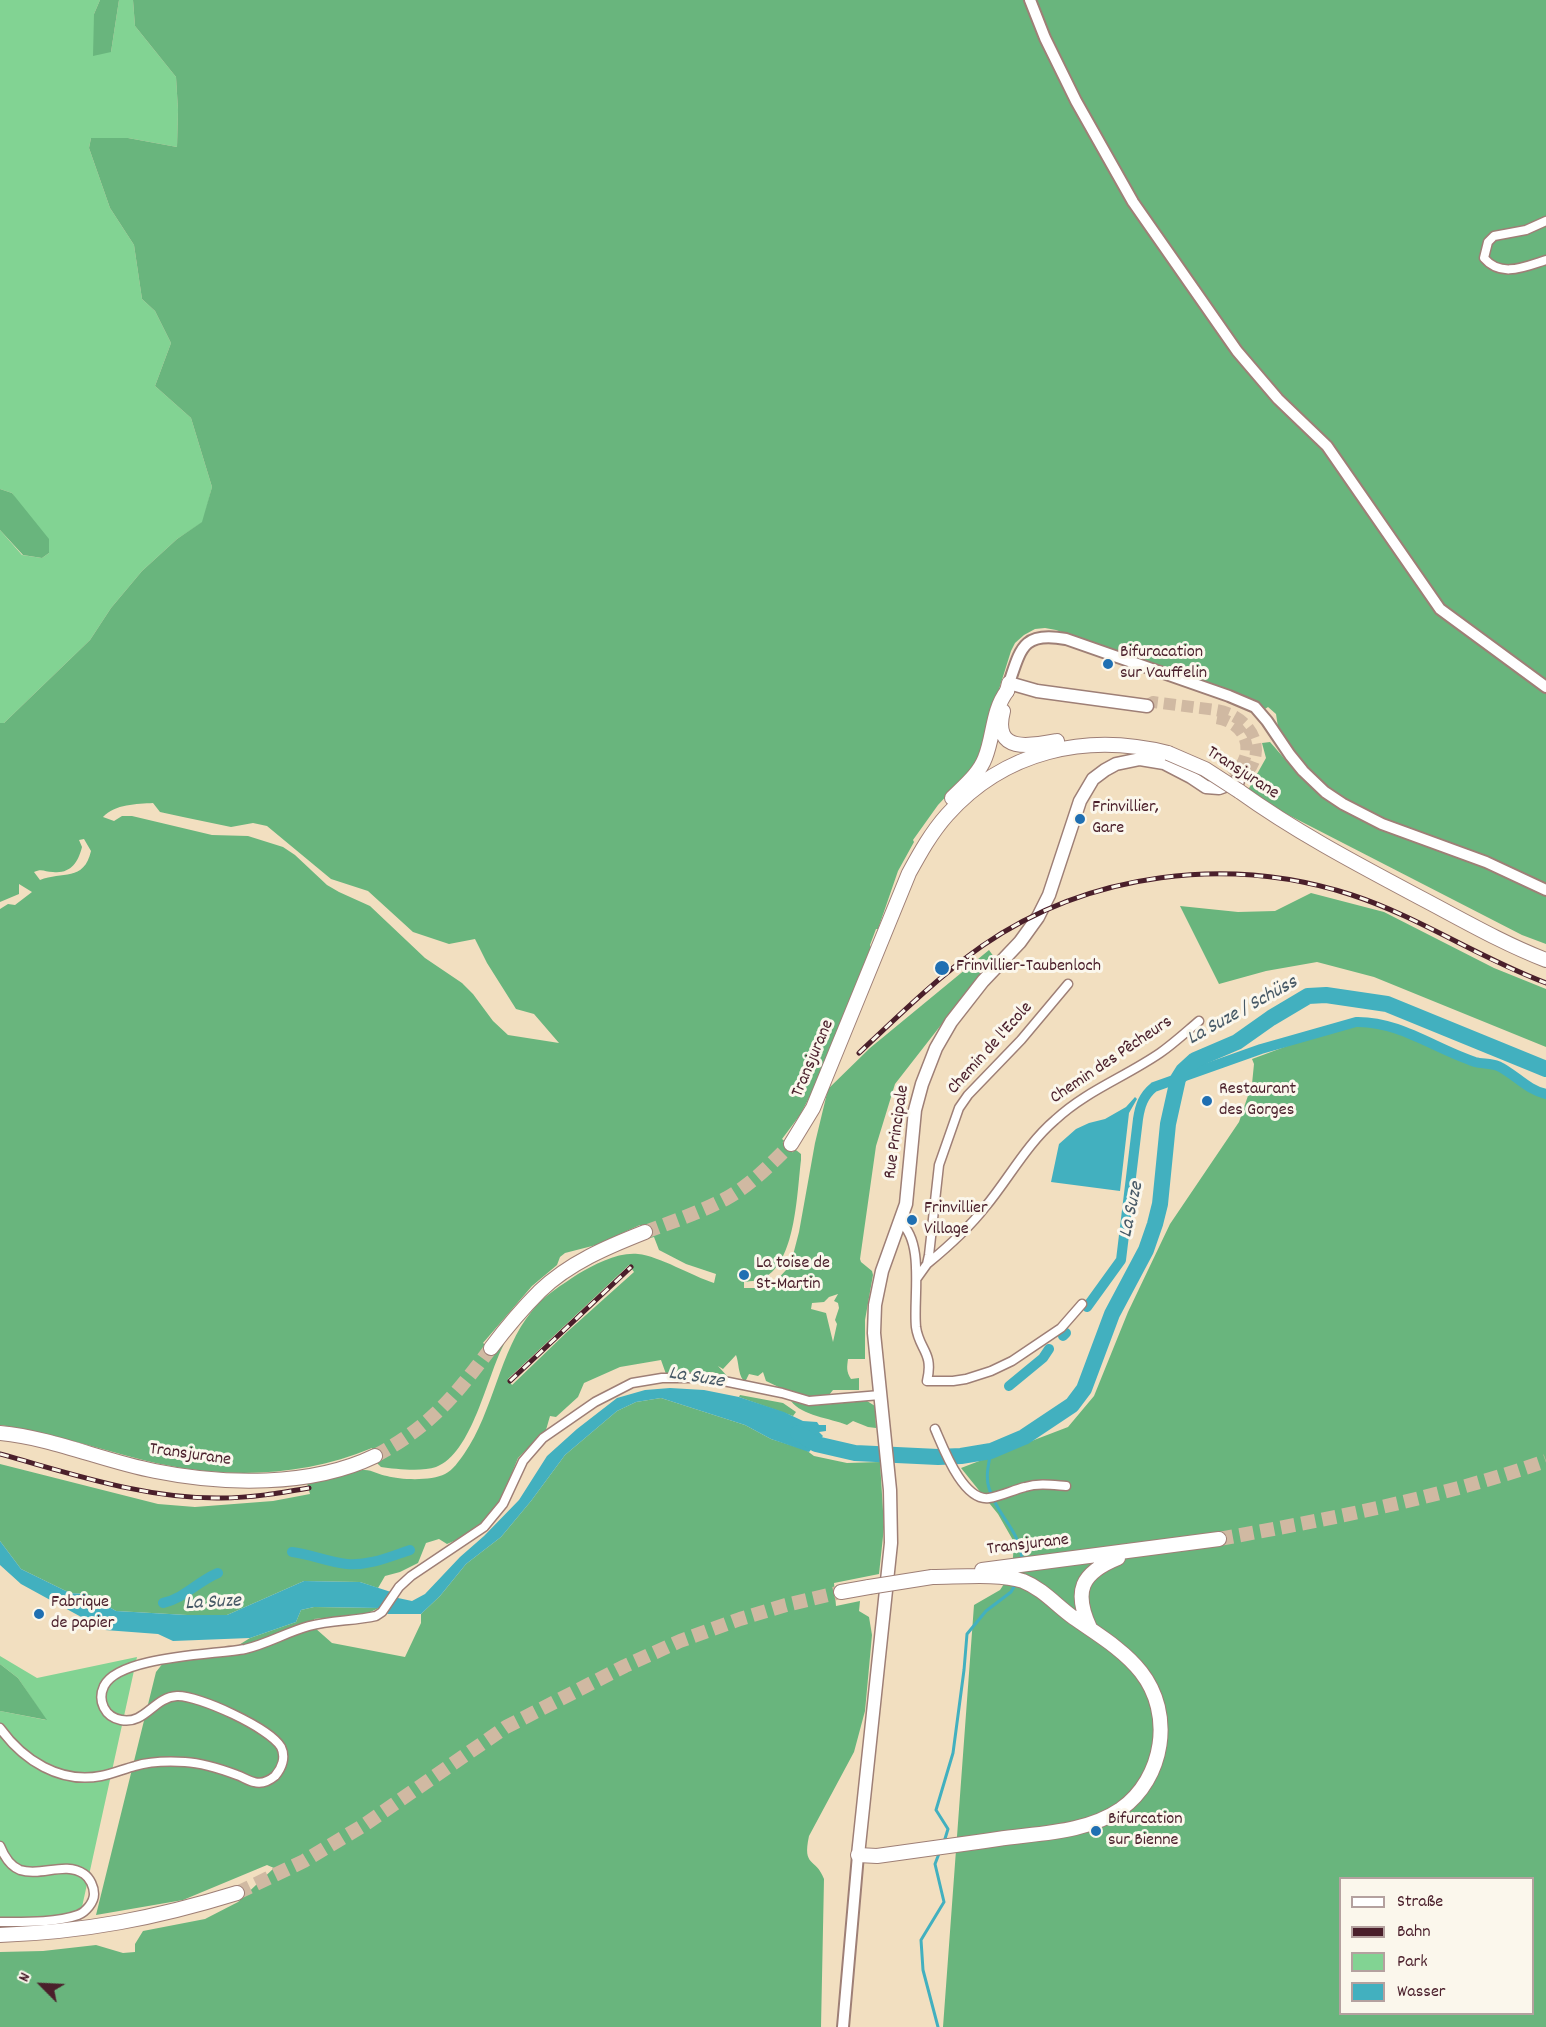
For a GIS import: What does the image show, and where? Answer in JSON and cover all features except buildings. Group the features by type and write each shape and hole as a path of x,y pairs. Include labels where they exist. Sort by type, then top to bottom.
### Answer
{"main road":[{"path":"1008,687 1147,706"},
{"path":"1008,687 1001,719 1002,729 1007,738 1018,746 1025,747 1061,741 1078,746"},
{"path":"929,837 940,810 982,765 1002,698 1008,687"},
{"name":"Transjurane","path":"790,1144 813,1108 900,893 929,837 947,814 1001,771 1044,753 1078,746 1121,744 1168,753 1236,783 1280,819 1349,860 1476,928 1546,960"},
{"name":"Rue Principale","path":"858,1855 891,1543 890,1488 874,1334 875,1305 882,1271 908,1192 915,1110 922,1084 936,1048 967,1000 1034,924 1048,895 1080,801 1090,784 1104,770 1127,760 1151,759 1191,777 1236,783"},
{"path":"491,1348 540,1291 559,1276 607,1248 645,1232"},
{"name":"Transjurane","path":"0,1433 37,1440 155,1471 214,1479 266,1480 324,1473 375,1456"},
{"name":"Transjurane","path":"844,1591 1219,1539"},
{"path":"1090,1628 1081,1603 1082,1587 1086,1580 1101,1566 1138,1550"},
{"path":"858,1855 896,1853 1026,1835 1074,1828 1096,1822 1121,1809 1141,1789 1156,1762 1161,1740 1158,1707 1149,1685 1134,1665 1090,1628 1040,1590 1022,1581 1000,1577 932,1577"},
{"path":"0,1935 45,1933 115,1924 181,1910 237,1893"}],"street":[{"path":"1030,0 1045,38 1076,101 1133,202 1238,351 1278,399 1327,446 1440,609 1472,635 1546,687"},
{"path":"1546,221 1526,230 1494,236 1488,242 1484,258 1490,265 1499,269 1515,269 1546,260"},
{"path":"1008,687 1022,649 1033,640 1045,636 1074,642 1229,696 1255,707 1303,771 1343,804 1375,821 1494,866 1546,890"},
{"name":"Chemin de l'Ecole","path":"917,1279 927,1264 932,1241 939,1165 959,1108 968,1095 1021,1040 1068,984"},
{"name":"Chemin des Pêcheurs","path":"927,1264 972,1223 1023,1156 1054,1120 1084,1097 1159,1054 1199,1021"},
{"path":"900,1222 907,1229 911,1239 917,1279 916,1329 929,1360 927,1381 966,1379 1005,1364 1061,1328 1082,1304"},
{"path":"0,1728 10,1742 24,1755 62,1774 82,1777 100,1776 155,1762 187,1762 223,1770 253,1782 265,1782 274,1776 284,1758 281,1747 257,1728 216,1706 180,1695 160,1701 139,1719 119,1720 104,1708 101,1699 103,1688 109,1678 119,1671 149,1662 248,1648 308,1626 376,1616 382,1612 395,1592 418,1571 484,1527 503,1504 523,1461 543,1438 596,1402 632,1383 662,1378 709,1378 809,1401 880,1399"},
{"path":"935,1429 951,1466 970,1491 978,1497 988,1498 1035,1485 1066,1486"},
{"path":"0,1846 10,1863 20,1870 29,1872 70,1869 84,1874 92,1883 94,1895 89,1906 81,1915 0,1922"},
{"path":"843,2027 858,1855"}],"green space":[{"path":"0,0 100,0 94,14 111,52 119,0 133,0 135,26 176,77 177,147 128,138 91,138 89,148 110,208 134,245 142,299 155,311 171,343 155,386 191,418 212,487 203,522 177,539 142,571 111,608 90,640 4,723 0,723 0,530 22,555 42,558 49,553 12,493 0,489"},
{"path":"100,0 119,0 111,52 93,56 94,14"},
{"path":"133,0 1546,0 1546,944 1522,935 1271,806 1248,790 1266,758 1262,743 1270,742 1290,765 1296,753 1278,727 1276,714 1268,707 1265,709 1250,698 1056,630 1035,629 1015,643 1011,651 979,761 938,805 913,840 898,871 878,929 870,945 871,948 811,1098 782,1139 801,1154 793,1223 784,1254 777,1267 767,1276 744,1282 744,1288 760,1288 774,1283 787,1269 792,1259 828,1089 870,1048 989,950 994,957 895,1084 876,1146 860,1259 873,1275 865,1320 865,1359 848,1359 847,1364 851,1379 859,1378 859,1390 833,1390 825,1400 802,1396 780,1388 766,1381 763,1372 758,1376 749,1374 746,1380 743,1380 736,1355 723,1369 718,1366 727,1376 712,1372 666,1374 661,1360 620,1367 584,1383 578,1397 556,1417 550,1416 546,1430 518,1458 501,1500 482,1523 468,1535 447,1544 439,1539 426,1543 418,1563 385,1576 378,1588 360,1582 304,1581 227,1615 187,1615 116,1611 87,1594 70,1593 21,1569 0,1541 0,1464 158,1504 195,1507 273,1501 310,1494 307,1483 359,1470 408,1479 439,1476 451,1470 464,1454 483,1419 504,1362 521,1327 537,1305 554,1291 599,1263 630,1254 656,1258 714,1283 716,1274 686,1264 659,1250 654,1237 646,1239 640,1225 596,1245 565,1253 560,1257 557,1265 532,1286 483,1343 495,1352 504,1342 504,1344 477,1413 469,1431 449,1459 430,1469 409,1470 381,1467 376,1462 372,1448 345,1458 289,1470 232,1473 204,1471 147,1461 56,1436 0,1425 0,909 8,904 15,905 32,892 19,884 19,894 0,902 0,723 4,723 90,640 111,608 142,571 177,539 202,522 212,487 191,418 155,386 171,343 155,311 142,299 134,245 110,208 89,148 91,138 128,138 177,147 176,77 135,26","holes":["153,803 160,812 231,827 253,823 267,826 331,879 368,891 413,932 449,944 475,939 516,1009 534,1014 559,1043 508,1035 493,1021 462,983 425,958 370,906 327,885 283,847 248,836 212,835 132,816 122,816 114,821 103,817 114,809 133,804","84,839 91,851 83,867 71,874 40,880 34,872 41,870 59,872 72,866 82,847 79,840","629,1265 634,1272 512,1385 508,1379","838,1294 834,1301 838,1303 839,1308 835,1320 837,1324 833,1342 826,1313 811,1309 812,1303 824,1302 829,1297"]},
{"path":"0,489 12,493 49,539 49,553 42,558 23,555 0,530"},
{"path":"1311,893 1384,912 1494,968 1546,989 1546,1047 1374,977 1317,962 1266,971 1219,984 1180,906 1238,912 1275,911"},
{"path":"1344,1025 1386,1027 1409,1033 1497,1067 1531,1092 1546,1097 1546,2027 943,2027 974,1605 1000,1590 1012,1572 1014,1542 998,1514 961,1468 1068,1427 1094,1396 1128,1312 1170,1224 1239,1122 1252,1084 1254,1064 1252,1059"},
{"path":"740,1395 783,1403 796,1412 793,1416 739,1397"},
{"path":"661,1398 745,1425 771,1439 806,1450 814,1456 847,1463 880,1462 884,1527 879,1574 834,1583 836,1606 860,1601 859,1611 869,1617 872,1635 865,1711 854,1752 809,1836 807,1846 809,1858 824,1879 821,2027 0,2027 0,1952 43,1951 96,1945 123,1953 135,1952 135,1944 143,1931 205,1919 238,1902 274,1868 267,1865 183,1900 96,1915 156,1672 167,1658 234,1648 250,1638 296,1622 301,1610 314,1607 379,1608 366,1614 314,1619 315,1628 332,1643 405,1657 421,1623 421,1614 440,1596 466,1564 501,1537 565,1455 617,1411 636,1402"},
{"path":"791,1401 809,1406 867,1401 875,1406 876,1428 853,1421 847,1425 817,1416 802,1410"},
{"path":"0,1656 37,1678 137,1657 80,1916 0,1923 0,1711 46,1720 18,1678 0,1664"},
{"path":"0,1664 18,1678 47,1720 0,1711"}],"water":[{"path":"1135,1097 1137,1099 1129,1113 1120,1191 1051,1182 1059,1144 1076,1129 1105,1119 1126,1107"},
{"path":"670,1388 704,1390 739,1397 803,1421 826,1425 826,1431 819,1432 823,1436 809,1452 771,1439 745,1425 661,1398 636,1402 617,1411 565,1455 501,1537 466,1564 440,1596 421,1614 388,1614 379,1608 314,1607 301,1610 296,1622 250,1638 173,1641 158,1634 105,1630 21,1584 0,1565 0,1541 21,1569 70,1593 87,1594 116,1611 227,1615 304,1581 360,1582 391,1592 398,1598 412,1601 425,1594 519,1500 547,1456 577,1429 617,1398 645,1390"}],"waterway":[{"name":"La Suze","path":"798,1433 816,1444 855,1453 961,1456 991,1451 1024,1437 1072,1405 1084,1389 1112,1314 1146,1250 1155,1224 1160,1204 1168,1124 1178,1079 1195,1060 1237,1042 1308,996 1326,995 1387,1004 1546,1069"},
{"path":"1087,1307 1121,1260 1139,1114 1145,1098 1154,1087 1261,1049 1356,1022 1387,1026 1460,1057 1498,1066 1533,1089 1546,1094"},
{"path":"1063,1336 1066,1333"},
{"path":"1009,1386 1043,1358 1049,1349"},
{"path":"991,1451 987,1474 989,1488 992,1498 1017,1539 1022,1560"},
{"path":"292,1552 340,1563 363,1564 410,1550"},
{"path":"163,1603 171,1601 218,1573"},
{"path":"944,1842 948,1829 936,1810 953,1753 967,1634 986,1611 1011,1592 1016,1583"},
{"path":"938,2027 923,1970 921,1940 944,1902 935,1864 940,1851"}],"tunnel":[{"path":"1147,706 1153,702 1216,710 1240,720 1254,738 1256,749 1254,760 1248,771 1238,781"},
{"path":"1217,718 1228,721 1236,727 1246,742 1244,759 1231,776"},
{"path":"645,1232 727,1198 753,1180 791,1144"},
{"path":"375,1456 427,1422 453,1396 491,1348"},
{"path":"1219,1539 1425,1497 1546,1461"},
{"path":"237,1893 304,1861 364,1825 506,1727 625,1666 680,1641 740,1619 841,1592"}],"railway":[{"path":"859,1053 950,971 982,946 1024,921 1068,901 1114,887 1161,878 1209,874 1257,876 1305,883 1352,895 1377,904 1546,983"},
{"path":"510,1381 631,1267"},
{"path":"0,1454 109,1484 165,1494 232,1498 309,1488"}],"place":[{"name":"Bifuracation sur Vauffelin","path":"1108,664"},
{"name":"Frinvillier, Gare","path":"1080,819"},
{"name":"Frinvillier-Taubenloch","path":"942,968"},
{"name":"Restaurant des Gorges","path":"1207,1101"},
{"name":"Frinvillier Village","path":"912,1220"},
{"name":"La toise de St-Martin","path":"744,1275"},
{"name":"Fabrique de papier","path":"39,1614"},
{"name":"Bifurcation sur Bienne","path":"1096,1831"}],"water label":[{"name":"La Suze / Schüss","path":"1243,1012"}]}
